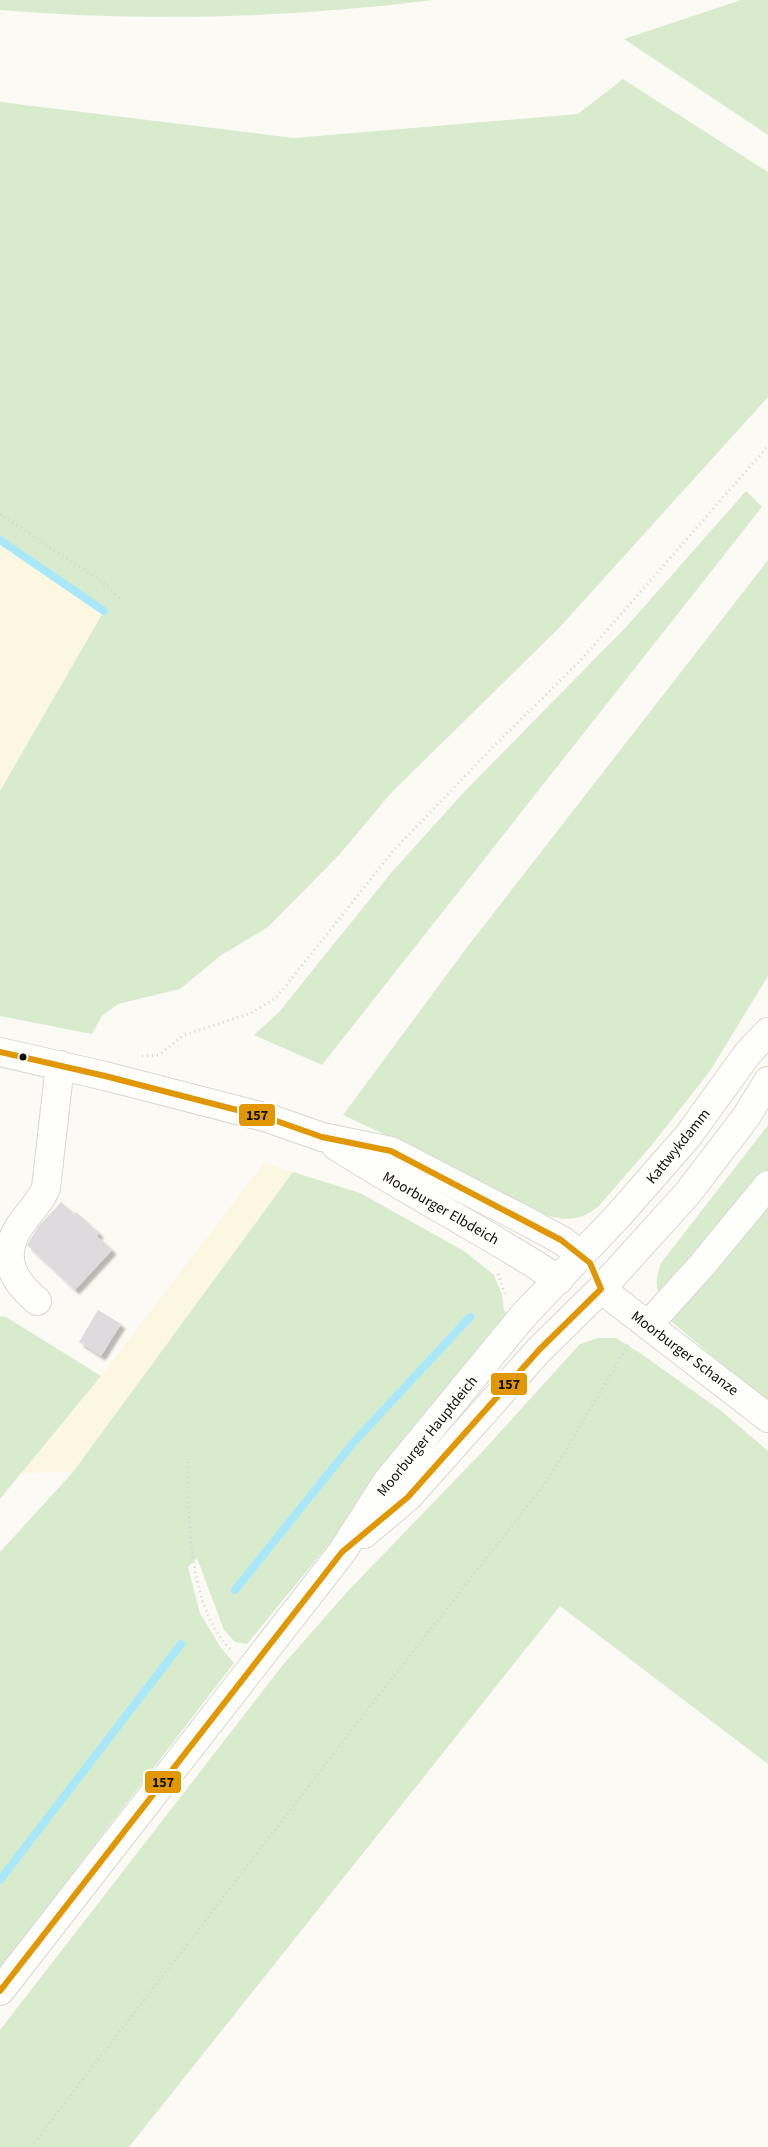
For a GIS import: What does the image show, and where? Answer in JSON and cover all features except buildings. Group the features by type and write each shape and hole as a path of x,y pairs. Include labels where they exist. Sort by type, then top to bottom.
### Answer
{"main road":[{"name":"Kattwykdamm","path":"559,1280 688,1136 748,1053 768,1032"},
{"name":"Moorburger Elbdeich","path":"0,1052 60,1065 268,1118 322,1137 391,1151 561,1240 582,1255"},
{"path":"37,1301 14,1278 10,1269 8,1255 13,1237 41,1199 46,1188 60,1065"},
{"path":"582,1255 594,1270 601,1289 703,1174 746,1117 768,1081"},
{"name":"Moorburger Elbdeich","path":"322,1137 374,1170 510,1248 559,1280 581,1290 601,1289"},
{"path":"648,1325 703,1264 768,1185"},
{"name":"Moorburger Hauptdeich","path":"0,1991 342,1552 386,1483 523,1316 559,1280"},
{"name":"Moorburger Schanze","path":"601,1289 768,1418"},
{"name":"Moorburger Hauptdeich","path":"342,1552 408,1496 539,1350 601,1289"}],"path":[{"path":"136,1055 159,1055 184,1035 251,1013 276,998 394,850 494,746 581,660 768,446"},
{"path":"0,514 102,582 120,599"},
{"path":"31,2147 361,1718 547,1481 626,1347 648,1325"},
{"path":"187,1462 192,1544 201,1595 214,1628 227,1646 252,1666"}],"shaded area":[{"path":"0,540 104,611 0,791"},
{"path":"264,1163 293,1172 73,1472 21,1473 101,1376"}],"green space":[{"path":"0,0 433,0 325,11 163,17 55,14 0,10"},
{"path":"741,0 768,0 768,135 624,39"},
{"path":"623,79 768,172 768,397 559,628 391,793 339,855 268,927 220,956 180,989 118,1004 102,1016 92,1034 0,1016 0,791 104,611 0,540 0,102 294,138 578,114"},
{"path":"746,491 762,507 322,1065 254,1035 279,1012 391,873 464,792 627,626"},
{"path":"768,560 768,976 710,1071 651,1146 598,1207 589,1213 575,1218 564,1219 537,1212 425,1154 343,1115 468,946"},
{"path":"768,1125 768,1172 659,1295 657,1279 661,1263"},
{"path":"293,1172 360,1193 464,1251 494,1275 502,1295 504,1310 509,1316 360,1506 247,1644 235,1642 224,1630 197,1558 188,1567 200,1613 221,1648 234,1663 0,1968 0,1552 73,1472"},
{"path":"768,1198 768,1403 672,1322 668,1316"},
{"path":"0,1316 6,1317 101,1376 0,1499"},
{"path":"598,1338 616,1338 640,1353 720,1410 768,1451 768,1764 560,1606 129,2147 0,2147 0,2030 282,1666 347,1592 482,1452 580,1344"}],"waterway":[{"path":"0,540 104,611"},
{"path":"235,1590 353,1443 470,1317"},
{"path":"0,1880 181,1644"}],"transit line":[{"name":"157","path":"0,1052 105,1076 268,1118 322,1137 391,1151 561,1240 590,1263 601,1289 539,1350 408,1497 342,1552 0,1991"}]}
